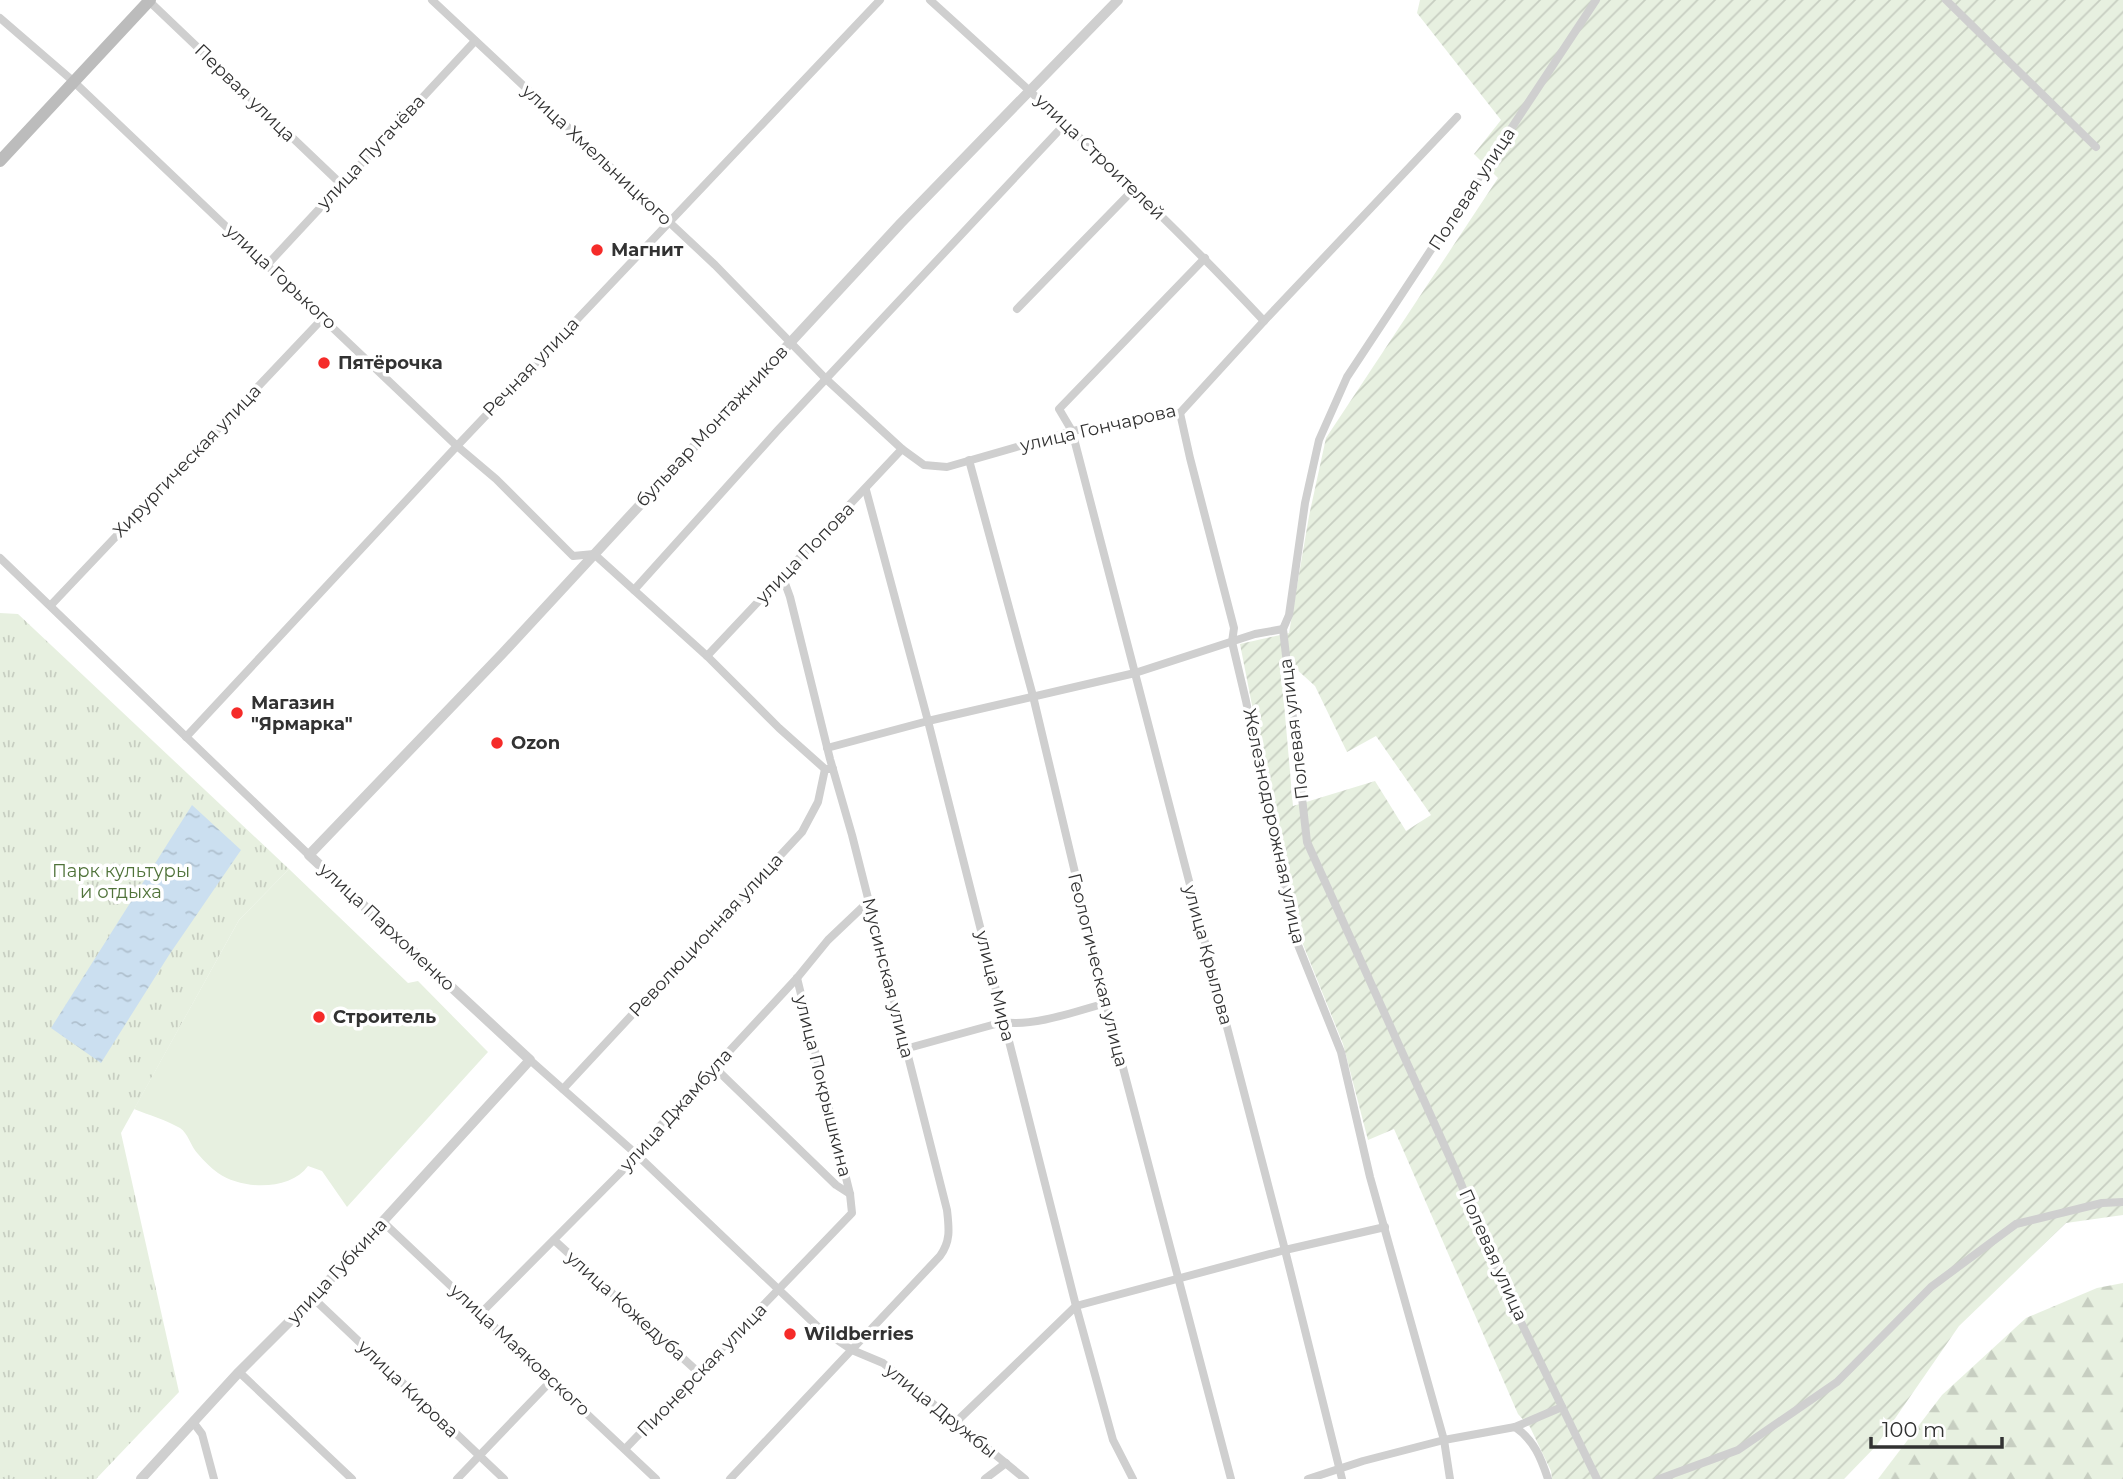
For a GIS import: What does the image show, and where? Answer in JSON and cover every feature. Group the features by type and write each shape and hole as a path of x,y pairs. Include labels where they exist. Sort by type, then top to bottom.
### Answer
{"main road":[{"path":"0,161 150,0"}],"street":[{"name":"Первая улица","path":"150,0 341,184"},
{"name":"улица Хмельницкого","path":"432,0 715,265 789,342"},
{"name":"Речная улица","path":"186,737 457,446 880,0"},
{"name":"улица Строителей","path":"930,0 1134,189 1205,258 1264,321"},
{"name":"бульвар Монтажников","path":"309,855 502,654 789,342 1118,0"},
{"name":"Полевая улица","path":"1596,0 1348,377 1319,440 1305,503 1289,615 1283,629 1307,842 1455,1169 1502,1281 1597,1479"},
{"path":"1946,0 2096,147"},
{"name":"улица Горького","path":"0,18 73,81 268,264 457,446 496,479 573,556 594,554"},
{"name":"улица Пугачёва","path":"268,264 475,41"},
{"name":"улица Гончарова","path":"789,342 902,449 923,465 947,467 1072,431 1180,413 1457,117"},
{"path":"634,590 736,475 1064,125"},
{"path":"1017,309 1134,189"},
{"name":"улица Крылова","path":"1205,258 1059,409 1072,431 1342,1479"},
{"name":"Хирургическая улица","path":"51,605 324,317"},
{"name":"Железнодорожная улица","path":"1180,413 1234,628 1232,642 1290,916 1298,945 1341,1052 1355,1105 1358,1131 1444,1440 1450,1479"},
{"name":"улица Попова","path":"707,656 902,449"},
{"name":"Геологическая улица","path":"969,460 1033,696 1106,1003 1231,1479"},
{"name":"улица Мира","path":"866,490 928,722 1076,1306 1113,1440 1133,1479"},
{"path":"594,554 707,656 779,728 829,769"},
{"name":"улица Пархоменко","path":"0,558 309,855 530,1060 635,1153 779,1290"},
{"name":"Мусинская улица","path":"730,1479 940,1256 947,1246 949,1236 947,1210 887,968 852,835 829,769 827,748 790,597 782,575"},
{"path":"827,748 1135,673 1255,634 1283,629"},
{"name":"Революционная улица","path":"564,1089 802,832 818,802 829,769"},
{"name":"улица Джамбула","path":"481,1313 631,1162 635,1153 797,978 828,940 868,902"},
{"name":"улица Покрышкина","path":"779,1290 852,1213 850,1194 797,978"},
{"path":"905,1049 1003,1021 1015,1024 1106,1003"},
{"name":"улица Губкина","path":"141,1479 239,1372 313,1298 530,1060"},
{"name":"улица Покрышкина","path":"714,1068 836,1185 850,1194"},
{"path":"1659,1479 1738,1450 1837,1382 1931,1287 2017,1224 2102,1203 2123,1202"},
{"name":"улица Маяковского","path":"383,1222 656,1479"},
{"path":"956,1422 1076,1306 1285,1250 1385,1227"},
{"name":"улица Кожедуба","path":"554,1240 698,1372"},
{"name":"улица Дружбы","path":"779,1290 817,1327 852,1350 883,1363 1025,1479"},
{"name":"Пионерская улица","path":"625,1449 779,1290"},
{"name":"улица Кирова","path":"313,1298 504,1479"},
{"path":"239,1372 352,1479"},
{"path":"457,1479 551,1381"},
{"path":"1308,1479 1444,1440 1515,1427 1562,1407"},
{"path":"193,1422 202,1434 214,1479"},
{"path":"1515,1427 1526,1434 1533,1444 1548,1479"},
{"path":"985,1479 1006,1463"}],"green space":[{"path":"1420,0 2123,0 2123,1215 2066,1223 1959,1326 1876,1446 1844,1479 1552,1479 1551,1471 1530,1427 1518,1414 1394,1129 1368,1140 1343,1044 1300,937 1240,644 1289,633 1309,516 1326,438 1498,178 1474,154 1501,120 1417,13","holes":["1293,666 1315,686 1347,752 1376,736 1431,815 1406,831 1375,781 1293,806 1281,669"]},
{"name":"Парк культуры и отдыха","path":"0,613 18,614 289,869 239,920 121,1133 179,1392 96,1479 0,1479"},
{"name":"Строитель","path":"289,869 408,983 418,981 488,1052 347,1207 322,1171 308,1166 290,1180 278,1184 252,1185 228,1179 203,1159 180,1128 134,1109 239,920"},
{"path":"2123,1283 2123,1479 1878,1479 1942,1395 2026,1318 2097,1288"}],"water":[{"path":"192,805 241,850 169,955 101,1063 51,1028"}],"place":[{"name":"Магнит","path":"597,250"},
{"name":"Пятёрочка","path":"324,363"},
{"name":"Магазин \"Ярмарка\"","path":"237,713"},
{"name":"Ozon","path":"497,743"},
{"name":"Строитель","path":"319,1017"},
{"name":"Wildberries","path":"790,1334"}]}
